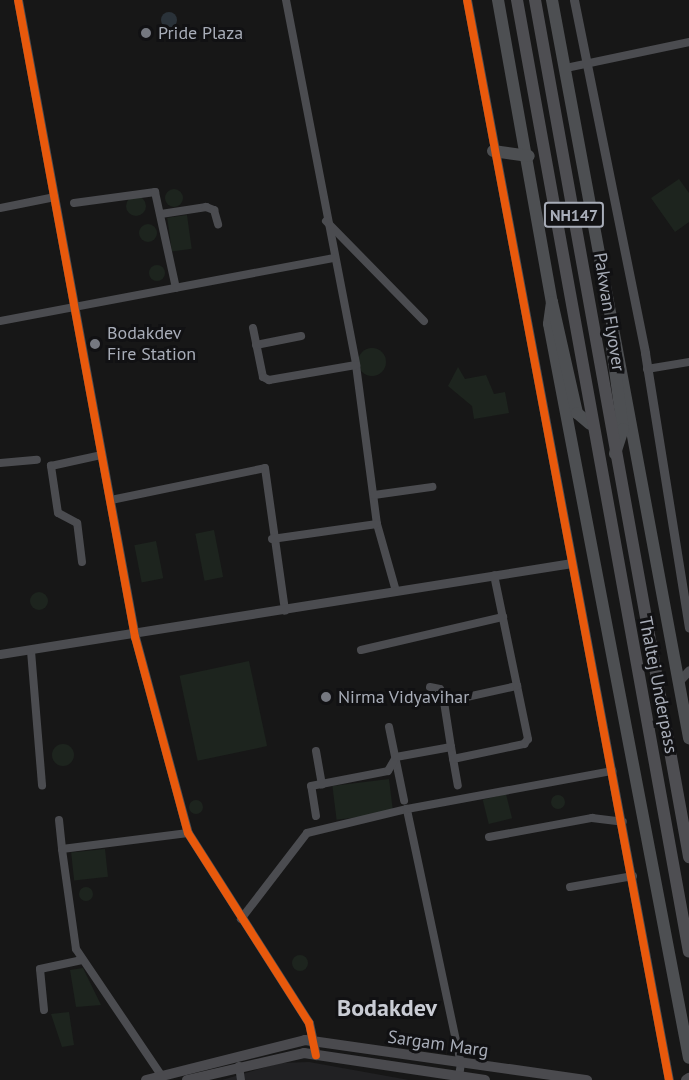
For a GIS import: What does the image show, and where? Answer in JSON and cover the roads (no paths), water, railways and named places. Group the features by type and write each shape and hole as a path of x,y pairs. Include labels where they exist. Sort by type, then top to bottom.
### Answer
{"highway":[{"name":"Pakwan Flyover","path":"517,0 590,424"},
{"name":"Pakwan Flyover","path":"535,0 615,453"},
{"name":"Thaltej Underpass","path":"590,424 689,952"},
{"name":"Thaltej Underpass","path":"615,453 689,857"}],"main road":[{"path":"498,0 529,156 552,302 578,413 590,424"},
{"path":"552,0 612,326 683,682 689,738"},
{"path":"493,151 529,156"},
{"path":"552,302 549,324 689,1058"},
{"path":"612,326 623,429 615,453"},
{"name":"Sargam Marg","path":"146,1080 278,1044 316,1042 587,1080"},
{"name":"Sargam Marg","path":"187,1080 278,1055 316,1054 485,1080"}],"street":[{"path":"18,0 135,637 188,834 316,1042 316,1054"},
{"path":"286,0 333,258 356,365 376,524 396,591"},
{"path":"467,0 493,151 623,822 669,1080"},
{"path":"574,0 647,369 689,628"},
{"path":"566,68 689,42"},
{"path":"74,203 151,190 161,214 176,288"},
{"path":"0,208 55,197"},
{"path":"161,214 206,207 214,210 218,224"},
{"path":"326,220 424,321"},
{"path":"0,321 333,258"},
{"path":"253,328 263,377 269,380 356,365"},
{"path":"256,345 301,336"},
{"path":"647,369 689,362"},
{"path":"82,562 77,523 58,513 51,466 101,455"},
{"path":"0,463 37,460"},
{"path":"111,500 265,468 272,539 285,611"},
{"path":"374,495 432,487"},
{"path":"272,539 376,524"},
{"path":"0,654 135,637 572,563"},
{"path":"453,759 524,744 528,739 494,575"},
{"path":"361,650 503,617"},
{"path":"31,651 42,786"},
{"path":"683,682 689,670"},
{"path":"444,702 517,686"},
{"path":"430,687 440,689 444,702 458,785"},
{"path":"389,727 461,1064 459,1076"},
{"path":"316,816 311,786 388,771 396,758 451,747"},
{"path":"316,751 322,784"},
{"path":"241,920 307,832 405,805 613,771"},
{"path":"489,837 591,818 623,822"},
{"path":"59,820 81,960 161,1076"},
{"path":"62,849 188,834"},
{"path":"570,887 633,876"},
{"path":"45,1010 40,969 81,960"},
{"path":"239,1066 241,1080"}],"place":[{"name":"Pride Plaza","path":"146,33"},
{"name":"Bodakdev Fire Station","path":"95,344"},
{"name":"Nirma Vidyavihar","path":"326,697"}],"district":[{"name":"Bodakdev","path":"387,1008"}]}
